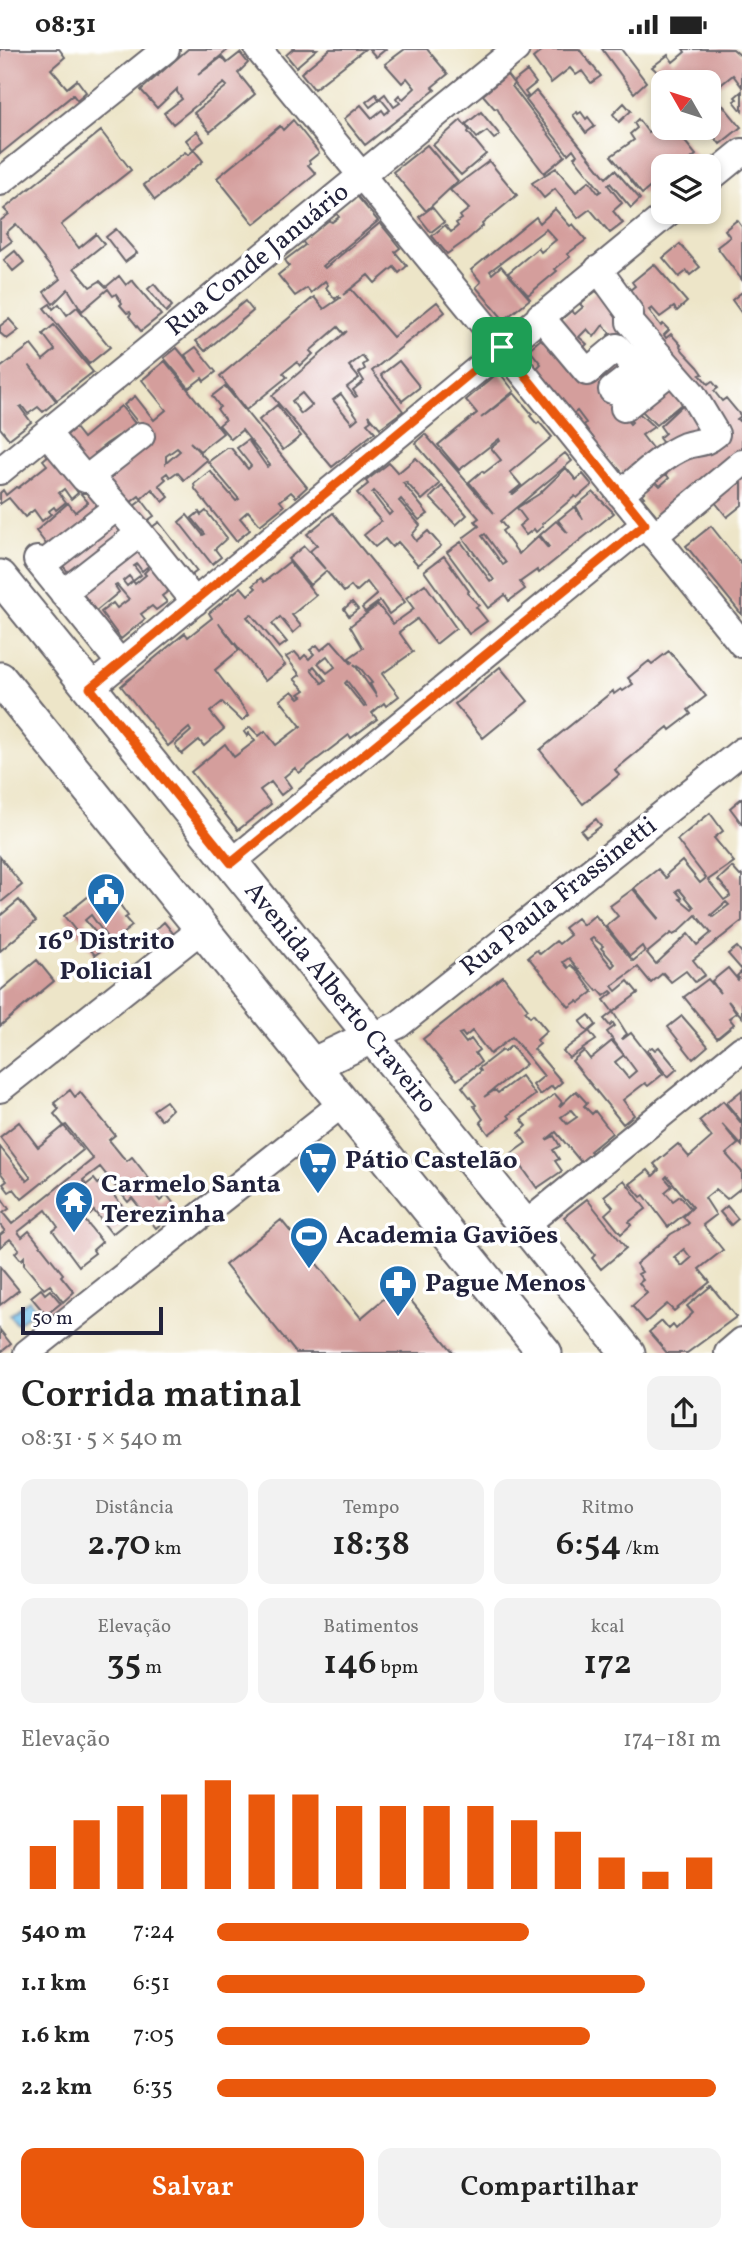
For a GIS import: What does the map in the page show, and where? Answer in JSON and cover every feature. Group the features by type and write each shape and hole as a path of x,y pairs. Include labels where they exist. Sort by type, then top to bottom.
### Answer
{"main road":[{"name":"Avenida Alberto Craveiro","path":"0,577 628,1353"},
{"path":"1,681 545,1353"},
{"path":"312,1065 371,1037"}],"street":[{"path":"0,182 166,49"},
{"path":"258,49 742,644"},
{"name":"Rua Conde Januário","path":"0,471 516,49"},
{"path":"721,169 742,152"},
{"path":"90,688 654,224"},
{"path":"598,269 630,313 630,322 656,365"},
{"path":"540,316 587,372 617,347 656,365 691,392 716,434 705,443 686,446 666,457 621,494"},
{"path":"618,399 656,365"},
{"path":"47,433 85,479 141,436"},
{"path":"231,863 650,530 742,463"},
{"path":"90,476 195,602"},
{"path":"117,507 39,562 120,663"},
{"path":"63,593 140,533"},
{"name":"Rua Paula Frassinetti","path":"371,1037 398,1025 742,751"},
{"path":"0,1089 203,928"},
{"path":"525,1226 742,1049"},
{"path":"27,1353 343,1103"},
{"path":"728,1353 742,1342"}],"water":[{"path":"29,1300 39,1313 35,1316 31,1313 17,1324 10,1315"}],"building":[{"path":"0,49 59,49 65,57 51,69 67,88 77,80 86,92 77,100 73,95 0,154"},
{"path":"188,49 229,49 198,75 222,57 227,63 240,53 248,63 238,73 255,94 210,132 194,113 227,86 224,83 173,124 164,113 182,99 177,89 157,108 141,90"},
{"path":"293,49 317,49 296,67 286,55"},
{"path":"330,49 365,49 314,89 301,73"},
{"path":"369,49 386,49 376,57"},
{"path":"405,49 427,49 448,74 432,87 435,90 365,145 344,119 361,105 372,118 382,110 385,114 390,110 380,98 385,94 394,107 400,103 396,98 399,95 403,99 415,88 407,78 402,83 385,64"},
{"path":"544,49 579,49 601,76 591,83 582,71 576,75 570,68 551,83 533,58"},
{"path":"602,49 621,49 646,82 634,93"},
{"path":"683,49 733,49 742,57 742,87 733,75 721,85 721,70 655,70 652,67 668,55 673,62 685,52"},
{"path":"527,71 536,83 525,92 528,96 525,98 513,82"},
{"path":"507,75 514,84 512,86 565,156 544,173 497,108 483,95"},
{"path":"536,91 606,178 615,170 640,199 631,208 610,183 608,185 622,203 613,211 623,223 610,233 590,209 578,218 555,189 544,198 532,183 556,168 576,192 589,181 598,193 601,191 574,157 577,155 573,149 568,154 526,100"},
{"path":"742,91 742,111 734,101"},
{"path":"376,94 379,100 370,107 366,102"},
{"path":"624,103 631,111 619,122 613,114"},
{"path":"721,103 741,127 720,144 717,140 721,140"},
{"path":"481,112 500,135 494,139 487,131 477,138 466,124"},
{"path":"581,112 586,119 588,117 595,126 586,133 573,115"},
{"path":"638,119 648,132 651,130 651,140 684,140 695,154 651,154 651,187 642,194 611,156 634,140 630,134 637,128 634,123"},
{"path":"293,120 319,153 308,165 316,174 254,224 217,178 280,126 283,130"},
{"path":"461,120 486,154 461,175 433,145"},
{"path":"101,131 131,170 61,225 79,248 96,234 104,244 74,268 90,287 100,281 106,287 119,276 126,285 132,280 161,315 141,331 129,316 130,312 127,313 120,305 122,303 116,294 113,296 108,289 82,311 68,289 53,304 44,292 60,279 16,224 6,233 12,241 0,250 0,221 9,214 4,209"},
{"path":"197,131 204,141 193,149 186,140"},
{"path":"427,145 458,181 426,211 393,172"},
{"path":"194,150 203,161 155,200 144,185 185,152 188,155"},
{"path":"489,161 517,195 447,254 432,236 445,225 451,232 462,219 460,216 469,209 450,190"},
{"path":"357,196 378,221 323,266 325,268 380,223 400,248 395,252 407,266 399,273 394,267 375,283 368,275 343,295 351,289 393,337 437,302 445,312 372,371 403,411 380,428 369,415 371,420 367,423 375,432 332,467 272,396 344,334 338,327 310,351 313,354 300,366 297,362 283,373 287,377 246,410 220,376 314,297 324,309 340,298 338,296 335,299 326,288 328,285 325,281 311,293 307,288 295,296 278,275 289,266 285,260 305,245 302,241 328,220 332,222 339,217 336,213","holes":["362,356 367,362 363,365 365,369 359,373 364,381 353,390 357,396 355,397 347,387 359,378 349,366","302,393 312,405 301,414 292,401","341,394 358,418 352,423 333,400"]},
{"path":"432,207 444,222 431,232 419,217"},
{"path":"555,209 570,226 573,224 586,240 567,254 570,257 555,269 557,271 528,295 508,273 538,248 541,252 556,240 546,229 490,271 492,274 501,266 530,299 504,320 476,287 481,282 471,270 536,217 540,223"},
{"path":"737,220 742,227 742,280 717,247 730,237 725,230"},
{"path":"116,229 137,253 125,262 106,237"},
{"path":"680,244 700,267 690,275 687,271 679,277 663,258"},
{"path":"15,251 24,262 13,271 4,260"},
{"path":"654,264 687,302 677,311 674,307 660,317 652,308 649,310 661,326 663,324 669,330 664,335 666,338 671,334 703,374 700,375 708,384 712,381 718,388 714,391 722,401 726,398 741,416 737,419 739,421 742,418 742,450 682,495 658,517 640,492 632,486 728,428 727,426 717,433 609,283 620,276 630,290 635,286 632,282","holes":["666,474 669,478 660,486 655,481"]},
{"path":"154,284 172,306 166,312 148,289"},
{"path":"608,285 629,322 625,356 603,325 594,337 587,329 579,337 587,344 584,347 587,351 576,360 552,328 571,311 575,314 583,307 580,304"},
{"path":"742,292 742,314 732,300"},
{"path":"245,301 253,311 205,351 196,341"},
{"path":"50,304 53,309 59,304 67,315 77,307 110,347 89,364 44,308"},
{"path":"9,319 19,330 7,339 0,333 0,326"},
{"path":"54,325 93,372 57,400 29,365 56,401 43,412 38,407 28,414 20,407 31,422 9,439 0,428 0,368 31,345 43,360 55,350 43,334"},
{"path":"551,331 594,369 601,379 603,377 595,367 617,349 636,370 619,410 630,424 632,422 622,412 630,405 654,427 642,435 661,460 632,483 602,451 577,411 573,414 537,368 541,364 529,349"},
{"path":"196,347 216,372 189,388 164,358 177,348 197,372 185,355"},
{"path":"165,361 223,433 200,451 190,442 207,460 184,480 177,472 170,477 167,473 163,476 166,479 159,485 169,497 163,502 152,489 141,499 139,496 122,509 96,478 143,429 124,405 135,396 154,420 166,410 142,380","holes":["177,448 180,451 166,463 166,456"]},
{"path":"399,361 420,387 402,401 381,375"},
{"path":"499,372 514,391 481,418 514,393 532,414 530,416 552,437 510,472 521,485 511,493 565,453 572,461 500,521 506,528 502,531 519,554 538,536 548,548 540,535 556,521 568,533 558,520 574,507 583,519 576,506 593,492 614,513 539,573 537,570 520,582 525,589 509,601 505,595 488,608 447,552 461,542 491,582 494,580 463,538 479,526 475,521 479,518 415,443 425,434 494,513 469,482 501,460 491,448 499,439 459,470 438,445 477,413 466,400","holes":["485,534 506,563 503,565 482,536"]},
{"path":"661,381 690,393 684,402 656,425 636,405"},
{"path":"225,386 307,487 296,497 291,492 280,501 284,506 260,525 248,511 240,518 250,530 236,541 195,489 194,484 210,471 236,501 239,499 208,462 231,448 248,469 251,466 237,448 248,440 267,467 270,465 242,430 231,439 219,425 225,420 212,396"},
{"path":"691,397 714,433 671,454 659,438 665,433 660,426"},
{"path":"277,405 301,436 283,450 259,420"},
{"path":"121,406 142,432 126,445 118,436 106,444 95,453 103,463 88,476 60,441 75,428 83,438"},
{"path":"50,454 81,485 76,490 78,493 71,499 64,489 59,493 66,502 56,510 54,507 49,511 51,514 42,521 34,510 25,517 9,498 0,504 0,493 3,490 6,495 18,488 47,465 43,460"},
{"path":"416,458 440,484 422,500 406,482 403,483 428,514 419,520 401,499 399,501 420,525 412,535 416,541 428,531 441,546 418,565 398,542 392,547 385,539 375,547 364,535 381,521 357,493 368,484 366,481 389,463 398,473","holes":["374,491 392,512 389,515 372,493"]},
{"path":"566,468 576,480 583,474 592,485 577,498 575,496 536,532 534,529 526,535 519,526 526,520 517,508 539,494"},
{"path":"742,471 742,505 727,517 711,497"},
{"path":"442,486 467,515 456,525 430,498"},
{"path":"87,490 112,509 53,553 36,531 68,503 75,512 88,502 81,494"},
{"path":"142,500 154,516 141,525 129,510"},
{"path":"206,511 227,538 215,549 221,557 212,564 179,522 187,515 203,535 205,534 192,518 199,512 201,515"},
{"path":"115,512 126,527 75,580 56,558"},
{"path":"333,513 405,602 389,614 380,601 365,612 362,608 377,595 367,582 356,592 351,586 344,592 326,571 310,585 288,559 304,546 325,569 310,551 317,545 307,534"},
{"path":"159,522 197,571 184,581 151,528"},
{"path":"711,526 742,565 742,615 686,546"},
{"path":"140,538 175,586 162,596 167,602 156,610 152,606 141,614 145,619 121,639 101,612 113,603 117,608 129,599 117,585 115,586 119,592 96,611 77,586","holes":["137,564 142,571 147,567 148,569 144,573 146,575 135,584 133,581 141,575 134,566","129,576 133,581 127,586 123,581"]},
{"path":"444,556 469,591 467,593 479,605 476,607 487,621 469,634 424,571"},
{"path":"289,562 316,595 292,615 301,626 293,633 280,617 272,624 287,642 279,648 251,614 247,617 285,665 265,681 219,623 239,650 215,670 249,715 242,721 222,702 210,712 224,729 204,746 199,740 182,754 175,745 191,731 189,728 168,746 121,686 185,633 188,637 212,618 209,613 241,587 248,595 256,588 253,585 261,578 264,582"},
{"path":"425,584 456,628 436,644 417,619 399,632 413,652 382,674 399,696 372,713 377,719 351,738 349,735 299,773 295,768 284,777 291,787 281,795 271,782 260,790 271,804 238,830 191,772 225,744 234,757 255,741 249,733 247,736 244,732 250,727 259,736 265,731 276,745 301,726 280,700 292,691 299,698 302,696 299,694 305,690 294,679 300,675 286,657 295,652 301,659 305,655 309,659 314,654 310,650 317,645 321,650 332,641 351,663 349,658 363,648 350,626 378,605 393,624 414,609 406,598","holes":["327,656 335,667 327,673 318,663","354,664 372,683 370,684 377,697","314,666 326,680 322,683 311,669","347,681 366,706 364,707 345,683"]},
{"path":"352,602 358,609 349,616 344,609"},
{"path":"669,651 706,696 688,710 691,714 670,730 668,727 615,770 619,775 583,804 540,750 613,691 614,694 621,689 623,691 633,684 628,678 649,661 652,664"},
{"path":"500,667 528,701 483,738 455,704"},
{"path":"742,798 742,824 730,808"},
{"path":"710,813 723,831 714,838 734,862 708,880 724,900 730,896 718,880 732,867 742,875 742,921 693,960 705,975 695,982 686,971 671,982 663,973 651,983 638,967 612,986 616,991 628,981 638,993 613,1012 604,1000 613,993 611,991 604,996 597,991 569,958 563,962 568,968 571,965 576,969 593,992 569,1007 528,957 537,950 540,954 556,941 559,944 570,935 564,928 577,918 583,925 595,915 633,961 645,951 642,946 630,956 606,926 618,916 610,906 633,889 658,919 634,888 658,869 666,878 682,861 700,883 706,878 677,840","holes":["679,889 694,907 692,909 680,899 682,898 676,891","726,902 729,905 713,917 711,915","696,915 711,933 697,945 688,934 656,964 647,953 671,933 677,933","593,938 603,946 601,948 615,964 612,967 590,940"]},
{"path":"596,819 601,826 586,837 581,831"},
{"path":"0,857 22,885 0,903"},
{"path":"100,887 115,905 118,902 132,926 111,943 91,915 85,920 107,946 95,955 64,916"},
{"path":"19,900 36,921 0,951 0,916"},
{"path":"164,922 173,933 162,942 153,932"},
{"path":"737,947 742,953 742,970 728,954"},
{"path":"37,960 54,981 0,1026 0,991"},
{"path":"728,968 738,980 737,976 741,972 742,974 742,1017 728,1001 736,1013 729,1018 734,1024 717,1038 684,997 708,979 720,993 712,981"},
{"path":"503,976 528,1009 525,1011 530,1017 533,1014 547,1031 537,1040 540,1044 534,1049 562,1082 540,1095 533,1085 544,1076 512,1037 490,1054 472,1031 465,1037 462,1033 459,1034 466,1043 471,1039 479,1050 475,1053 481,1062 457,1080 423,1039"},
{"path":"613,1012 627,1034 622,1038 631,1033 663,1074 648,1086 645,1083 623,1100 634,1115 623,1124 572,1061 584,1051 590,1059 612,1041 624,1055 615,1062 628,1078 636,1071 607,1032 615,1026 613,1023 610,1026 604,1019"},
{"path":"589,1015 596,1025 589,1031 596,1040 569,1058 563,1051 588,1032 580,1022"},
{"path":"682,1016 708,1046 693,1059 668,1027"},
{"path":"511,1046 526,1064 484,1097 495,1090 498,1093 521,1076 535,1095 508,1115 510,1118 489,1134 480,1122 483,1119 474,1106 476,1105 462,1087 481,1071 479,1068"},
{"path":"652,1047 655,1050 659,1047 677,1069 668,1077 647,1050"},
{"path":"70,1090 75,1097 80,1092 115,1135 109,1140 122,1156 127,1161 132,1157 157,1189 153,1192 160,1201 167,1195 178,1209 156,1228 132,1198 128,1202 100,1167 83,1180 86,1185 94,1179 98,1184 102,1181 132,1218 112,1234 94,1211 90,1215 74,1194 68,1199 102,1242 93,1250 95,1253 79,1266 53,1231 58,1227 46,1210 18,1232 22,1237 29,1231 63,1274 61,1276 74,1292 63,1302 50,1285 44,1289 24,1265 24,1257 21,1260 15,1253 19,1249 10,1239 0,1247 0,1235 5,1231 0,1225 0,1196 9,1209 3,1213 12,1224 93,1159 66,1125 54,1114 59,1109 54,1103"},
{"path":"742,1090 742,1122 726,1103"},
{"path":"576,1091 587,1103 584,1106 592,1114 595,1111 612,1133 581,1162 556,1132 546,1140 554,1136 560,1146 553,1150 559,1159 555,1161 562,1171 537,1188 512,1153 526,1143 519,1133 527,1126 521,1119 555,1094 562,1102 559,1107","holes":["571,1110 577,1117 567,1124 561,1117"]},
{"path":"166,1101 172,1109 161,1120 153,1110"},
{"path":"723,1101 742,1124 742,1146 722,1124 738,1144 726,1154 742,1172 742,1187 727,1199 716,1189 705,1198 716,1215 703,1225 723,1250 699,1269 710,1282 674,1311 667,1304 646,1322 632,1306 647,1293 639,1283 643,1280 638,1274 642,1272 636,1264 671,1234 689,1223 683,1217 691,1209 668,1227 644,1195 641,1197 630,1184 648,1170 653,1176 659,1170 654,1164 678,1144 689,1157 712,1137 699,1121","holes":["667,1176 693,1207 691,1209 680,1196 673,1201 665,1192 672,1186 665,1178","684,1249 691,1258 682,1266 674,1257"]},
{"path":"19,1122 38,1147 64,1126 83,1150 22,1199 14,1189 9,1192 3,1184 7,1181 0,1172 0,1147 27,1181 31,1178 0,1137"},
{"path":"624,1180 646,1209 629,1222 631,1225 621,1234 605,1214 613,1207 604,1196"},
{"path":"587,1199 626,1248 601,1269 592,1258 595,1255 564,1217"},
{"path":"727,1206 738,1219 731,1225 720,1212"},
{"path":"281,1220 361,1318 399,1286 454,1353 296,1353 225,1265"},
{"path":"0,1267 19,1290 0,1305"},
{"path":"711,1286 736,1317 687,1353 667,1353 649,1332 662,1321 669,1329 673,1325 676,1329 693,1313 687,1306"},
{"path":"41,1289 45,1294 50,1290 61,1303 46,1315 31,1297"},
{"path":"0,1330 11,1344 0,1353"}],"place":[{"name":"16º Distrito Policial","path":"106,926"},
{"name":"Pátio Castelão","path":"318,1195"},
{"name":"Carmelo Santa Terezinha","path":"74,1234"},
{"name":"Academia Gaviões","path":"309,1270"},
{"name":"Pague Menos","path":"398,1318"}],"route":[{"path":"502,347 645,524 231,863 90,688 502,347"}]}
